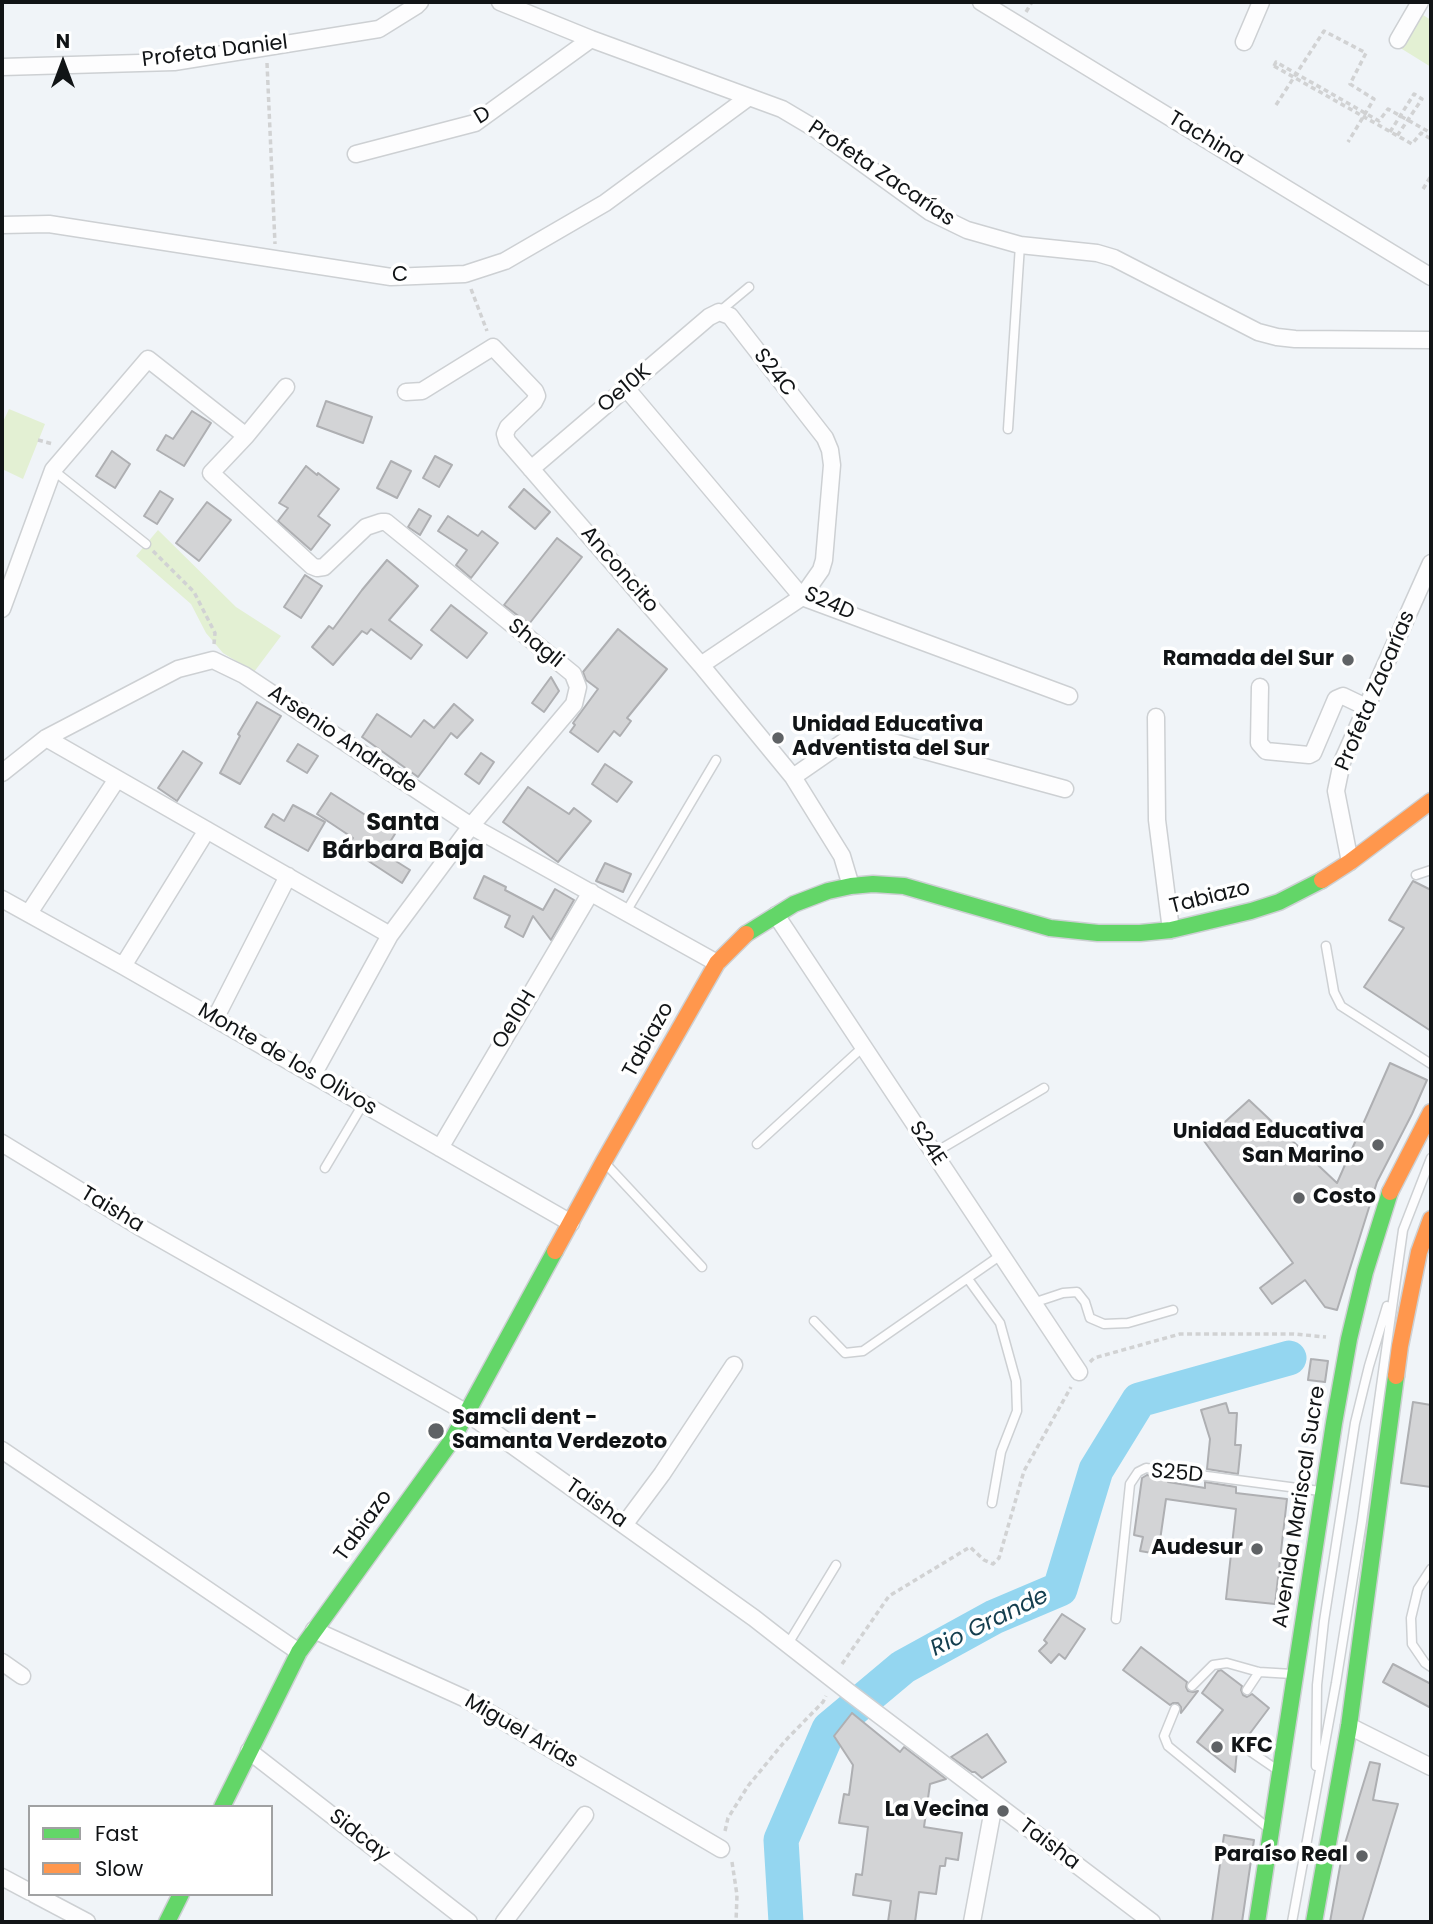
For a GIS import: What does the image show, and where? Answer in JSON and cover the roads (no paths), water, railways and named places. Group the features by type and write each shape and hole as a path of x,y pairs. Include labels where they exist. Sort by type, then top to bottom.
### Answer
{"street":[{"name":"Profeta Daniel","path":"2,67 174,61 267,47 379,29 420,2"},
{"name":"Profeta Zacarías","path":"500,2 591,39 782,109 814,128 930,212 967,230 1020,245 1097,253 1114,258 1258,332 1277,337 1431,340"},
{"name":"Tachina","path":"981,2 1431,277"},
{"path":"1244,42 1261,2"},
{"path":"1398,40 1420,2"},
{"name":"D","path":"356,154 475,123 591,39"},
{"name":"C","path":"2,225 49,224 391,277 465,274 505,261 605,203 749,97"},
{"name":"Oe10K","path":"531,469 709,317 719,312"},
{"name":"S24C","path":"719,312 730,316 825,438 830,450 832,466 824,560 821,570 802,597"},
{"name":"Anconcito","path":"406,392 422,391 493,348 535,391 537,396 534,402 508,427 505,434 507,441 701,665 793,777 842,856 851,886"},
{"path":"2,609 53,471 148,359 246,436"},
{"name":"Shagli","path":"286,387 211,473 312,566 324,567 366,527 386,522 573,674 578,687 575,704 471,826 390,935 313,1075"},
{"name":"S24D","path":"626,388 802,597 1069,696"},
{"name":"Profeta Zacarías","path":"1350,862 1336,791 1342,762 1431,563"},
{"path":"701,665 802,597"},
{"name":"Arsenio Andrade","path":"46,738 178,669 213,660 244,675 471,826 716,962"},
{"path":"1260,687 1259,743 1266,751 1309,755 1313,753 1336,699 1343,696 1366,707"},
{"path":"1156,716 1157,820 1171,930"},
{"path":"793,777 855,734 1065,789"},
{"path":"2,773 46,738 390,935"},
{"path":"29,913 117,779"},
{"name":"Tabiazo","path":"223,1805 299,1652 452,1440 716,962 738,941 794,904 821,893 873,884 904,886 933,893 1050,928 1098,933 1171,930 1251,911 1279,902 1316,884 1431,801"},
{"path":"123,966 207,830"},
{"path":"215,1019 288,876"},
{"name":"Oe10H","path":"440,1148 591,892"},
{"name":"Monte de los Olivos","path":"2,899 571,1223"},
{"name":"S24E","path":"776,915 1079,1373"},
{"name":"Avenida Mariscal Sucre","path":"1257,1922 1349,1339 1365,1272 1392,1187 1431,1112"},
{"name":"Taisha","path":"2,1143 138,1226 467,1413 754,1618 994,1804 1152,1922"},
{"path":"1314,1922 1349,1726 1399,1346 1419,1252 1431,1219"},
{"path":"624,1525 662,1474 734,1365"},
{"path":"2,1450 299,1652"},
{"name":"Miguel Arias","path":"314,1630 464,1698 721,1849"},
{"path":"2,1662 22,1676"},
{"path":"1349,1726 1431,1767"},
{"name":"Sidcay","path":"249,1751 469,1922"},
{"path":"972,1922 994,1804"},
{"path":"504,1922 585,1815"},
{"path":"2,1877 28,1891"},
{"path":"38,1896 87,1922"},
{"path":"167,1922 180,1896"}],"lane":[{"path":"1008,429 1020,245"},
{"path":"719,312 749,287"},
{"path":"53,471 146,544"},
{"path":"626,912 716,760"},
{"path":"1416,875 1431,870"},
{"path":"1326,946 1334,992 1341,1006 1431,1064"},
{"path":"757,1144 863,1047"},
{"path":"934,1153 1044,1088"},
{"path":"325,1168 363,1104"},
{"path":"1292,1922 1336,1683 1362,1521 1403,1230 1431,1158"},
{"path":"604,1161 702,1267"},
{"path":"814,1321 845,1353 863,1351 1001,1255"},
{"path":"968,1279 1000,1323 1016,1381 1017,1412 1001,1452 992,1503"},
{"path":"1316,1786 1317,1685 1324,1621 1356,1423 1369,1366 1395,1281"},
{"path":"1033,1303 1063,1293 1077,1292 1085,1302 1090,1318 1104,1324 1128,1323 1173,1310"},
{"name":"S25D","path":"1116,1619 1130,1484 1138,1472 1146,1468 1323,1491"},
{"path":"788,1644 836,1565"},
{"path":"1431,1569 1418,1589 1411,1618 1412,1644 1431,1667"},
{"path":"1192,1686 1213,1665 1227,1662 1259,1672 1295,1674"},
{"path":"1247,1689 1259,1672"},
{"path":"1175,1710 1164,1736 1168,1746 1271,1832"},
{"path":"1241,1745 1280,1772"}],"waterway":[{"name":"Rio Grande","path":"786,1922 781,1840 829,1729 903,1667 994,1617 1060,1589 1096,1470 1139,1400 1289,1358"}],"place":[{"name":"Ramada del Sur","path":"1348,660"},
{"name":"Unidad Educativa Adventista del Sur","path":"778,738"},
{"name":"Unidad Educativa San Marino","path":"1378,1145"},
{"name":"Costo","path":"1299,1198"},
{"name":"Samcli dent - Samanta Verdezoto","path":"436,1431"},
{"name":"Audesur","path":"1257,1549"},
{"name":"KFC","path":"1217,1747"},
{"name":"La Vecina","path":"1003,1811"},
{"name":"Paraíso Real","path":"1362,1856"}],"district":[{"name":"Santa Bárbara Baja","path":"403,838"}]}
